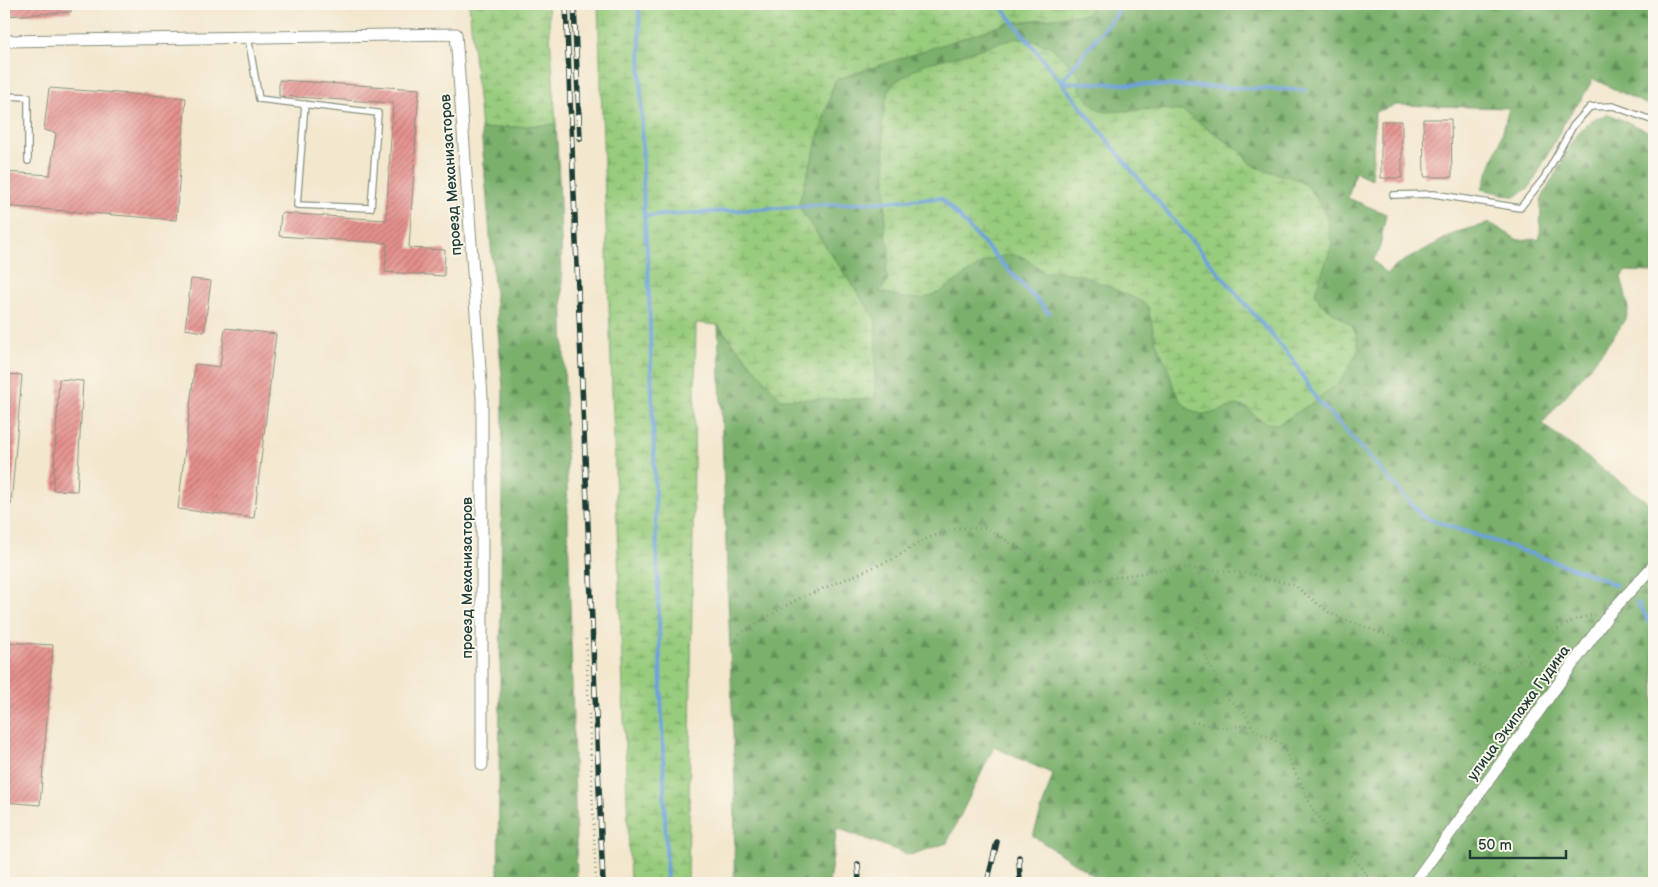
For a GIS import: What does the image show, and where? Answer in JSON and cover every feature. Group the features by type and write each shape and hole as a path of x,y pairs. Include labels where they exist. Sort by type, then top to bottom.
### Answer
{"street":[{"name":"проезд Механизаторов","path":"4,41 456,34 482,397 482,765"},
{"name":"улица Экипажа Гудина","path":"1414,883 1608,614 1654,565"}],"lane":[{"path":"248,37 259,99 305,104 378,113 371,208 298,205 305,104"},
{"path":"4,96 28,97 28,161"},
{"path":"1392,194 1434,194 1520,208 1544,178 1573,126 1590,107 1613,106 1654,121"}],"path":[{"path":"739,634 796,600 893,559 927,538 959,528 986,528 1055,570 1092,581 1179,567 1246,573 1294,586 1331,614 1378,632 1493,670 1510,670 1555,630 1586,616 1608,614"},
{"path":"1198,569 1206,594 1197,629 1209,664 1227,698 1244,711 1254,730 1282,744 1313,810 1364,871 1371,883"},
{"path":"586,639 596,883"},
{"path":"1192,722 1225,728 1251,724"}],"green space":[{"path":"469,4 548,4 556,124 481,129"},
{"path":"598,4 1092,4 1088,14 1008,23 835,80 798,206 876,320 875,399 781,399 718,325 696,323 688,883 630,883"},
{"path":"1092,4 1654,4 1654,108 1593,79 1567,118 1531,186 1515,197 1482,189 1499,145 1509,108 1397,105 1375,112 1372,179 1355,172 1348,198 1386,214 1379,251 1373,260 1387,274 1395,266 1457,232 1490,223 1518,240 1540,239 1541,200 1576,136 1592,120 1609,114 1654,134 1654,272 1627,271 1621,277 1628,307 1625,320 1590,367 1542,424 1654,507 1654,883 1105,883 1033,836 1053,774 994,747 947,843 910,855 837,828 829,883 734,883 735,787 718,325 781,399 876,320 798,206 835,79 1008,23 1087,14"},
{"path":"1025,38 1051,47 1080,75 1079,88 1094,107 1105,112 1156,109 1182,111 1240,151 1248,161 1258,168 1296,179 1307,186 1322,207 1327,219 1332,245 1315,292 1320,303 1352,326 1357,337 1359,350 1340,382 1317,400 1279,424 1267,423 1256,417 1248,408 1236,405 1213,413 1201,414 1189,409 1180,400 1174,389 1167,365 1156,343 1148,307 1139,300 1082,275 1058,271 1045,272 1021,256 1009,254 984,262 940,292 922,299 903,298 879,291 888,282 886,270 889,246 885,234 886,171 882,122 887,96 892,84 924,64 1012,39"},
{"path":"556,124 560,199 577,883 498,883 503,389 481,129"}],"building":[{"path":"4,4 71,4 71,12 4,16"},
{"path":"279,80 419,89 409,248 445,250 444,276 385,272 387,243 279,236 281,213 386,220 393,103 279,96"},
{"path":"49,88 186,98 176,220 4,206 4,172 50,175 56,133 44,130"},
{"path":"1423,119 1451,119 1452,177 1424,177"},
{"path":"1381,121 1402,121 1402,178 1381,178"},
{"path":"191,279 211,281 204,332 185,329"},
{"path":"225,328 276,334 254,518 178,509 195,364 220,367"},
{"path":"4,374 22,375 11,505 4,505"},
{"path":"59,379 83,381 77,491 53,490"},
{"path":"4,642 53,645 40,805 4,802"}],"waterway":[{"path":"639,4 644,216 941,198 1049,313"},
{"path":"999,4 1133,172 1293,360 1317,400 1423,517 1596,576 1616,585"},
{"path":"1061,82 1124,4"},
{"path":"1061,82 1305,90"},
{"path":"644,216 648,263 667,883"},
{"path":"1638,603 1654,631"}],"railway":[{"path":"566,4 603,883"},
{"path":"574,4 580,139"},
{"path":"987,883 997,842"},
{"path":"1019,857 1020,883"},
{"path":"858,864 859,883"}]}
